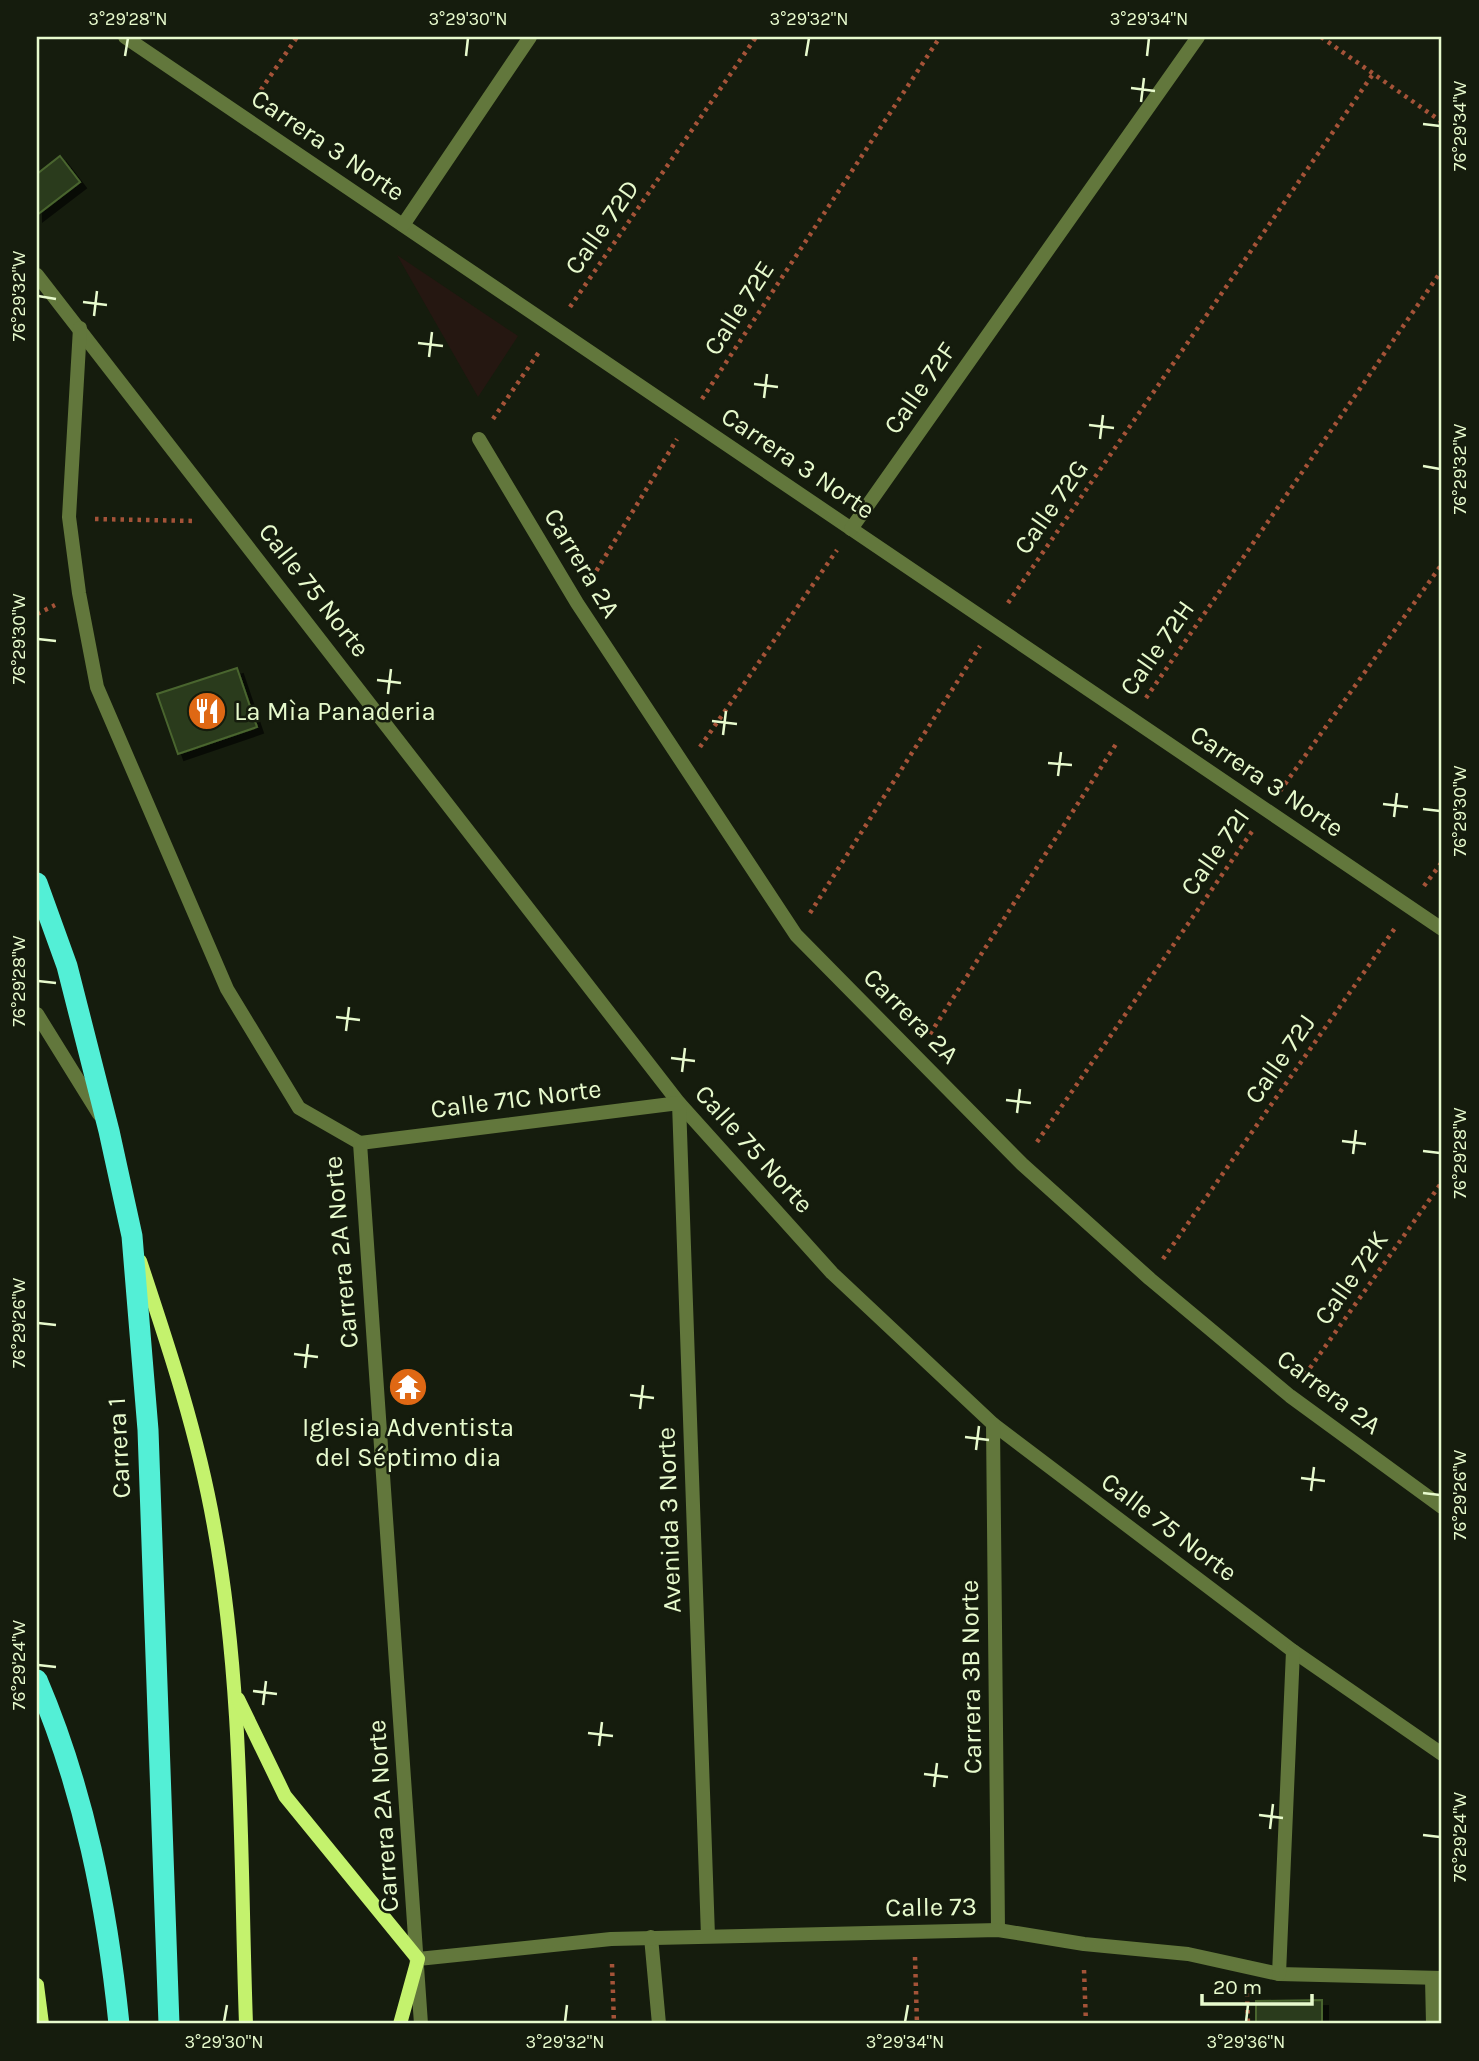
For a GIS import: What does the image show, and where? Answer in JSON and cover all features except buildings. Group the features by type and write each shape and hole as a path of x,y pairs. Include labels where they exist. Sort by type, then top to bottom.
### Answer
{"highway":[{"name":"Carrera 1","path":"37,883 67,966 109,1130 132,1236 148,1430 169,2024"},
{"path":"37,1680 52,1716 91,1840 111,1952 119,2024"}],"street":[{"name":"Carrera 3 Norte","path":"125,37 1442,929"},
{"path":"403,225 530,37"},
{"name":"Calle 72F","path":"851,529 1198,37"},
{"name":"Calle 75 Norte","path":"37,275 679,1102 832,1273 993,1424 1293,1651 1442,1754"},
{"name":"Carrera 2A Norte","path":"80,328 69,517 79,593 97,687 226,989 299,1108 360,1143 421,2024"},
{"name":"Carrera 2A","path":"479,439 577,603 796,935 1022,1164 1150,1279 1290,1396 1442,1507"},
{"path":"37,1014 109,1130"},
{"name":"Calle 71C Norte","path":"360,1143 679,1102"},
{"name":"Avenida 3 Norte","path":"679,1102 708,1936"},
{"path":"132,1236 185,1396 214,1527 233,1688 246,2024"},
{"name":"Carrera 3B Norte","path":"993,1424 998,1930"},
{"path":"1279,1974 1293,1651"},
{"path":"233,1688 285,1796 418,1959 400,2024"},
{"name":"Calle 73","path":"418,1959 611,1939 998,1930 1084,1944 1188,1954 1279,1974 1437,1978"},
{"path":"651,1937 659,2024"},
{"path":"1433,2024 1437,1978"},
{"path":"37,1985 42,2024"}],"path":[{"path":"243,117 297,37"},
{"name":"Calle 72D","path":"479,439 756,37"},
{"name":"Calle 72E","path":"577,603 689,419 940,37"},
{"path":"1321,37 1442,122"},
{"name":"Calle 72G","path":"796,935 993,625 1373,74"},
{"name":"Calle 72H","path":"916,1056 1132,719 1442,270"},
{"path":"86,519 207,521 222,511"},
{"path":"683,767 709,737 851,529"},
{"name":"Calle 72I","path":"1022,1164 1266,811 1442,564"},
{"path":"37,614 79,593"},
{"name":"Calle 72J","path":"1150,1279 1442,862"},
{"name":"Calle 72K","path":"1290,1396 1442,1182"},
{"path":"914,1932 917,2024"},
{"path":"611,1939 614,2024"},
{"path":"1084,1944 1086,2024"}],"shaded area":[{"path":"397,255 518,336 478,397"}],"place":[{"name":"La Mìa Panaderia","path":"207,711"},
{"name":"Iglesia Adventista del Séptimo dia","path":"408,1387"}]}
